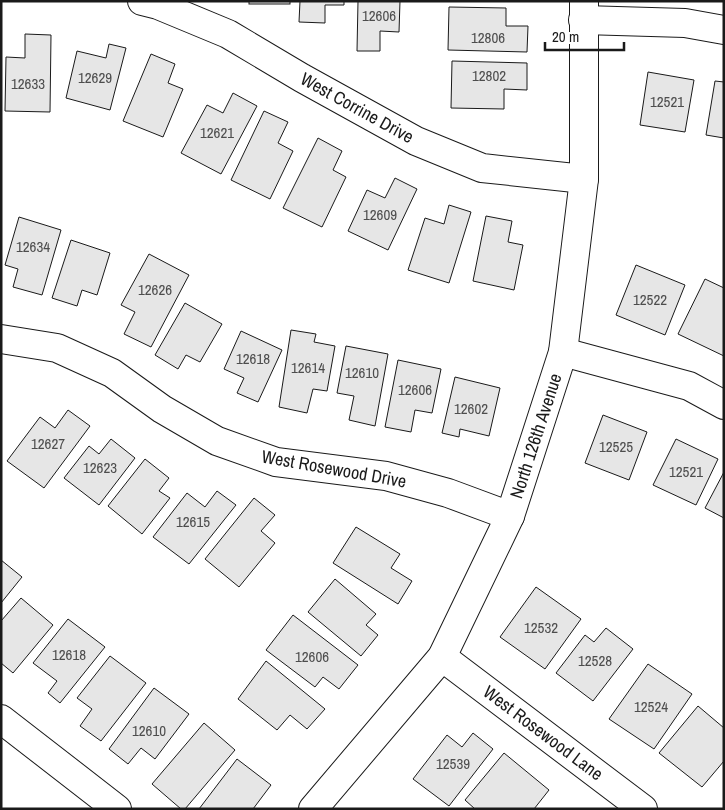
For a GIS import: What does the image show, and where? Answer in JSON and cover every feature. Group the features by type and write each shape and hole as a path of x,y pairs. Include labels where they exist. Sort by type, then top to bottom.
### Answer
{"street":[{"name":"West Corrine Drive","path":"142,1 158,5 228,34 302,78 416,141 482,168 584,179"},
{"name":"North 126th Avenue","path":"313,809 442,657 510,516 563,352 584,179 583,10"},
{"path":"583,10 724,30"},
{"name":"West Rosewood Drive","path":"1,339 57,348 112,373 162,409 217,441 276,462 386,476 448,493 510,516"},
{"path":"563,352 689,386 724,405"},
{"name":"West Rosewood Lane","path":"442,657 643,809"},
{"path":"1,719 117,809"}],"building":[{"path":"249,1 290,1 290,4 249,4"},
{"path":"300,1 344,1 344,5 325,5 325,23 299,22"},
{"path":"358,1 400,1 399,32 380,31 380,51 357,51"},
{"path":"449,7 506,8 506,26 528,26 527,52 448,50"},
{"path":"25,34 51,35 50,112 5,111 6,57 25,58"},
{"path":"109,44 126,48 110,110 66,98 77,51 106,58"},
{"path":"151,54 175,64 168,83 183,89 163,137 123,121"},
{"path":"452,61 527,63 527,90 504,89 504,109 451,108"},
{"path":"648,72 694,80 685,132 640,125"},
{"path":"715,81 724,82 724,138 706,135"},
{"path":"233,93 257,106 221,174 181,153 207,105 223,113"},
{"path":"264,111 288,122 278,143 293,151 270,199 231,180"},
{"path":"318,138 342,151 333,170 346,177 322,227 283,208"},
{"path":"395,178 417,189 388,250 348,231 367,190 385,198"},
{"path":"449,205 471,212 449,283 408,270 425,218 444,224"},
{"path":"486,216 512,221 508,242 523,245 514,290 473,281"},
{"path":"19,217 61,230 42,295 13,287 18,269 5,265"},
{"path":"71,240 110,253 97,295 82,290 77,306 52,298"},
{"path":"149,254 189,275 151,347 124,334 135,312 121,305"},
{"path":"636,265 685,285 665,335 616,315"},
{"path":"705,279 724,288 724,356 678,334"},
{"path":"185,303 222,324 200,362 186,355 178,369 155,355"},
{"path":"291,330 316,334 314,342 335,346 327,391 313,389 307,413 279,407"},
{"path":"241,331 282,350 258,402 237,393 244,378 224,369"},
{"path":"346,346 388,354 375,426 349,420 354,396 337,393"},
{"path":"398,360 441,369 432,413 415,410 411,432 385,427"},
{"path":"455,377 500,388 489,436 460,429 459,437 442,433"},
{"path":"68,410 90,426 44,488 7,461 40,417 55,428"},
{"path":"603,415 647,432 629,480 585,463"},
{"path":"111,439 135,458 99,505 64,478 89,446 99,454"},
{"path":"676,439 718,459 696,505 653,485"},
{"path":"145,459 169,478 159,491 170,498 142,534 108,506"},
{"path":"724,472 724,518 705,508"},
{"path":"217,491 236,505 189,564 153,537 187,493 205,507"},
{"path":"254,498 275,515 261,531 275,543 239,587 205,559"},
{"path":"356,527 400,554 391,568 412,581 398,604 333,563"},
{"path":"1,560 22,577 1,603"},
{"path":"335,579 376,614 366,625 378,635 361,656 308,612"},
{"path":"536,587 581,619 545,669 500,637"},
{"path":"21,598 53,625 13,673 1,663 1,621"},
{"path":"293,615 358,665 339,689 323,677 315,687 266,650"},
{"path":"68,619 105,647 60,703 48,693 57,681 33,663"},
{"path":"606,628 633,649 593,701 556,673 585,635 594,642"},
{"path":"110,656 146,683 101,741 80,726 92,709 77,698"},
{"path":"266,661 325,709 307,729 290,715 277,730 238,699"},
{"path":"648,664 692,694 654,749 609,719"},
{"path":"154,688 189,714 155,759 141,748 128,764 109,749"},
{"path":"698,706 724,728 724,761 702,787 659,753"},
{"path":"204,723 235,750 185,809 181,809 152,784"},
{"path":"473,733 493,749 449,806 413,779 447,735 462,747"},
{"path":"504,753 549,790 534,809 475,809 465,800"},
{"path":"237,759 271,785 253,809 199,809"}]}
